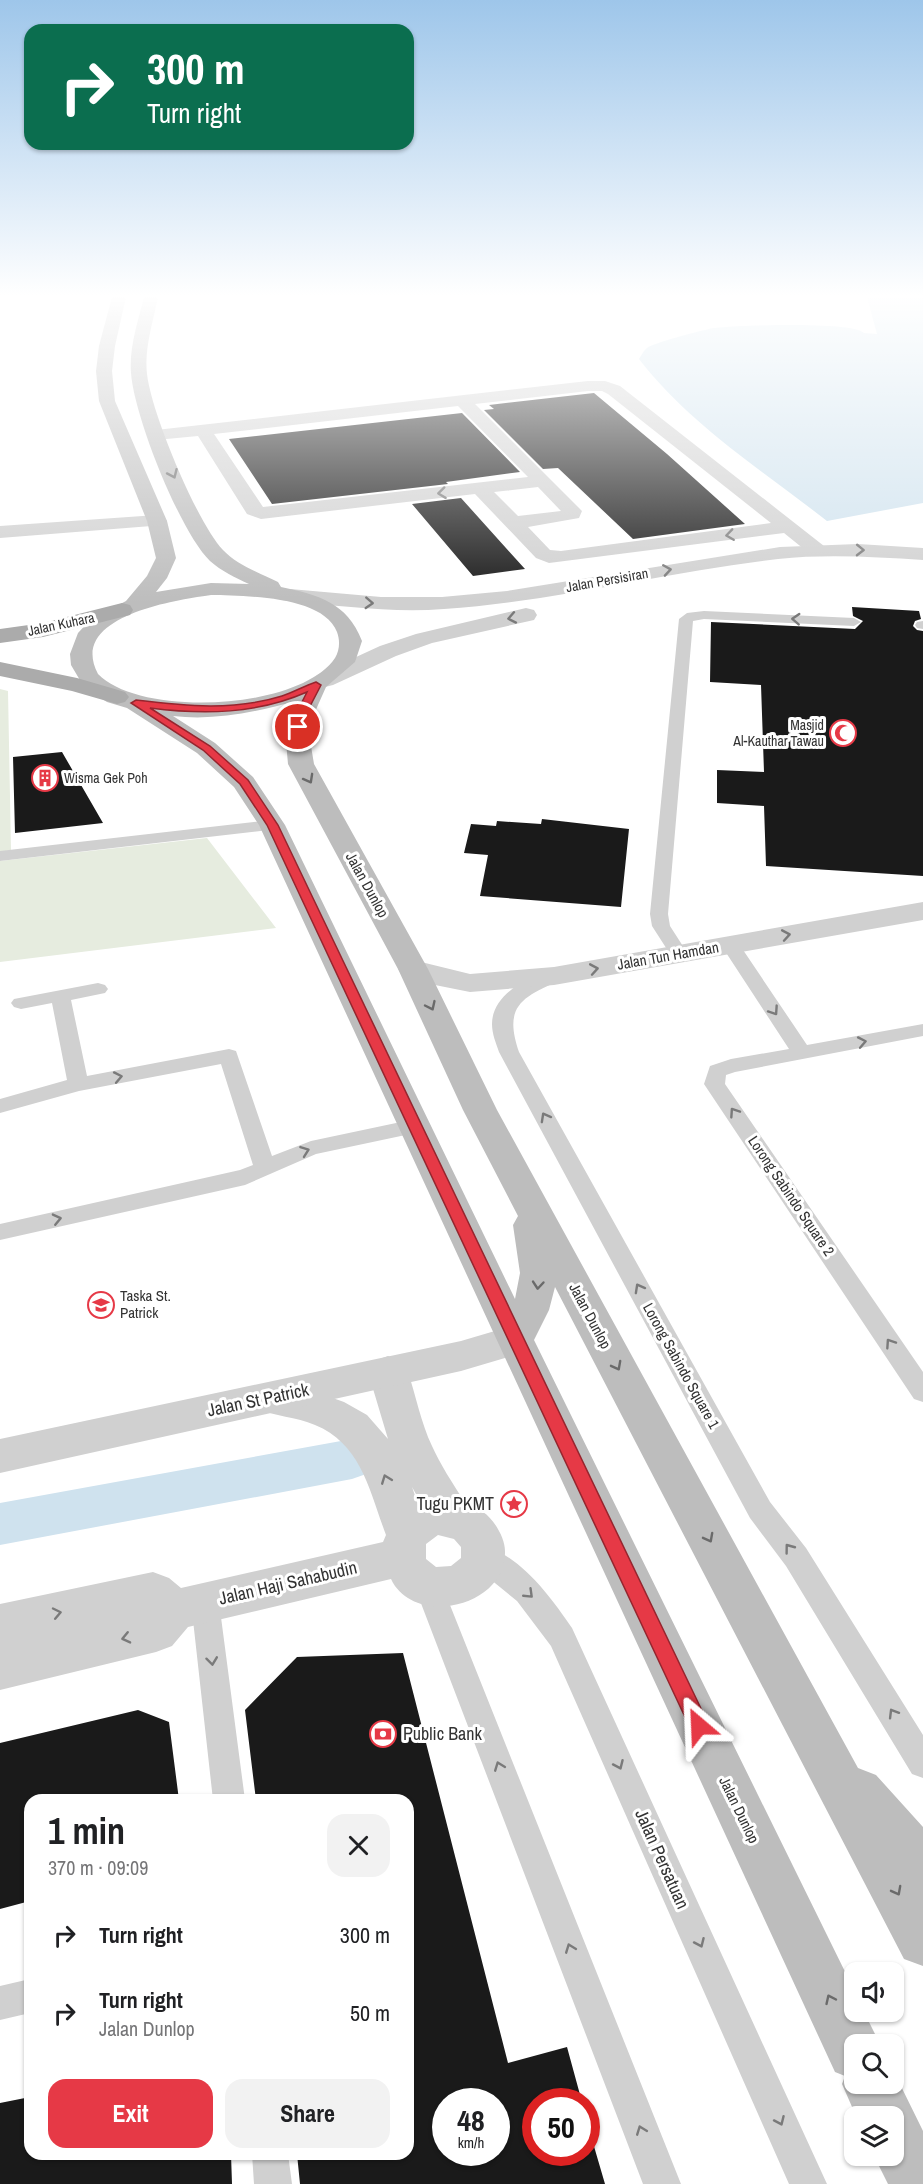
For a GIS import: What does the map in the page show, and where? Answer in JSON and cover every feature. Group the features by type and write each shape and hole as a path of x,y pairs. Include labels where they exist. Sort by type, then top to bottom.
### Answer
{"main road":[{"path":"107,399 158,521 166,558 157,578 127,608"},
{"path":"0,669 77,685 126,700 171,709 220,710 250,707 286,698 321,683 345,661 351,641 343,622 322,606 290,595 227,564 213,553 191,514 156,435 144,399"},
{"path":"127,608 170,595 211,589 252,589 290,595"},
{"name":"Jalan Kuhara","path":"0,636 43,630 127,608"},
{"name":"Jalan Dunlop","path":"127,608 96,626 82,644 80,663 92,682 206,748 244,782 272,825 846,2034"},
{"name":"Jalan Dunlop","path":"321,683 301,714 296,739 301,764 413,969 480,1110 923,1940"},
{"path":"515,1340 538,1292 539,1270 536,1247 521,1186"},
{"path":"820,1747 923,1866"},
{"path":"904,2155 918,2184"}],"street":[{"path":"156,435 472,399"},
{"path":"624,399 817,550"},
{"path":"462,400 572,511 572,514 513,523"},
{"path":"203,430 254,510 261,513 542,481"},
{"path":"480,488 543,554 555,557 788,527"},
{"path":"0,532 158,521"},
{"name":"Jalan Persisiran","path":"290,595 381,603 477,601 714,562 817,550 923,554"},
{"name":"Jalan Persisiran","path":"321,683 375,656 412,642 479,624 778,572 831,568 923,570"},
{"name":"Jalan Tun Hamdan","path":"413,969 441,978 470,983 554,976 923,911"},
{"name":"Jalan St Patrick","path":"0,1456 486,1350 515,1340"},
{"path":"388,1372 412,1449 450,1516"},
{"path":"270,1398 313,1407 339,1417 361,1432 374,1448 412,1558 440,1588 463,1582 480,1567 483,1546 479,1535 462,1519 450,1516 426,1519 412,1558"},
{"name":"Jalan Haji Sahabudin","path":"190,1606 412,1558"},
{"path":"0,1625 153,1592 190,1606"},
{"path":"0,1668 156,1631 190,1606"}],"lane":[{"path":"679,954 661,926 659,914 686,619 692,616 854,622"},
{"path":"0,856 272,825"},
{"path":"730,945 802,1053"},
{"name":"Lorong Sabindo Square 1","path":"554,976 527,988 509,1002 501,1018 501,1035 760,1510 796,1557 923,1763"},
{"path":"21,1003 98,989"},
{"path":"60,996 78,1084"},
{"name":"Lorong Sabindo Square 2","path":"923,1030 731,1066 717,1071 714,1084 923,1392"},
{"path":"0,1106 78,1084 228,1056 265,1169"},
{"path":"0,1232 245,1177 311,1148 415,1126"},
{"name":"Jalan Persatuan","path":"483,1557 512,1578 540,1604 562,1637 808,2184"},
{"path":"412,1558 662,2184"},
{"path":"190,1606 228,1794"},
{"path":"0,2003 24,1997"},
{"path":"271,2160 273,2184"}],"shaded area":[{"path":"0,689 8,691 11,850 0,852"},
{"path":"207,838 276,928 0,962 0,861"}],"water":[{"path":"674,399 923,399 923,503 827,521 728,446"}],"building":[{"path":"542,399 601,399 745,524 633,539 558,468 543,469 484,410 494,409 489,405"},
{"path":"462,413 520,472 446,482 448,484 272,504 229,439"},
{"path":"461,498 525,569 473,576 412,504"},
{"name":"Masjid Al-Kauthar Tawau","path":"852,607 919,611 921,619 915,621 913,626 923,631 923,876 766,866 764,806 717,803 717,770 764,772 761,685 710,682 711,622 855,629 863,621 853,616"},
{"name":"Wisma Gek Poh","path":"62,752 103,823 15,833 13,757"},
{"path":"542,819 629,829 621,907 480,896 488,855 464,853 471,824 496,826 497,821 541,824"},
{"path":"403,1653 508,2063 567,2047 578,2088 522,2088 522,2166 600,2166 605,2184 300,2184 298,2160 414,2160 414,1794 255,1794 245,1710 297,1657"},
{"path":"138,1710 169,1722 178,1794 24,1794 24,1903 0,1909 0,1743"},
{"path":"24,2098 24,2160 231,2160 232,2184 0,2184 0,2103"}],"waterway":[{"path":"0,1524 352,1459"}],"place":[{"name":"Masjid Al-Kauthar Tawau","path":"843,733"},
{"name":"Wisma Gek Poh","path":"45,778"},
{"name":"Taska St. Patrick","path":"101,1305"},
{"name":"Tugu PKMT","path":"514,1504"},
{"name":"Public Bank","path":"383,1734"}],"route":[{"path":"298,727 301,714 316,685 286,698 250,707 210,711 171,709 136,703 206,748 244,782 272,825 699,1726"}]}
